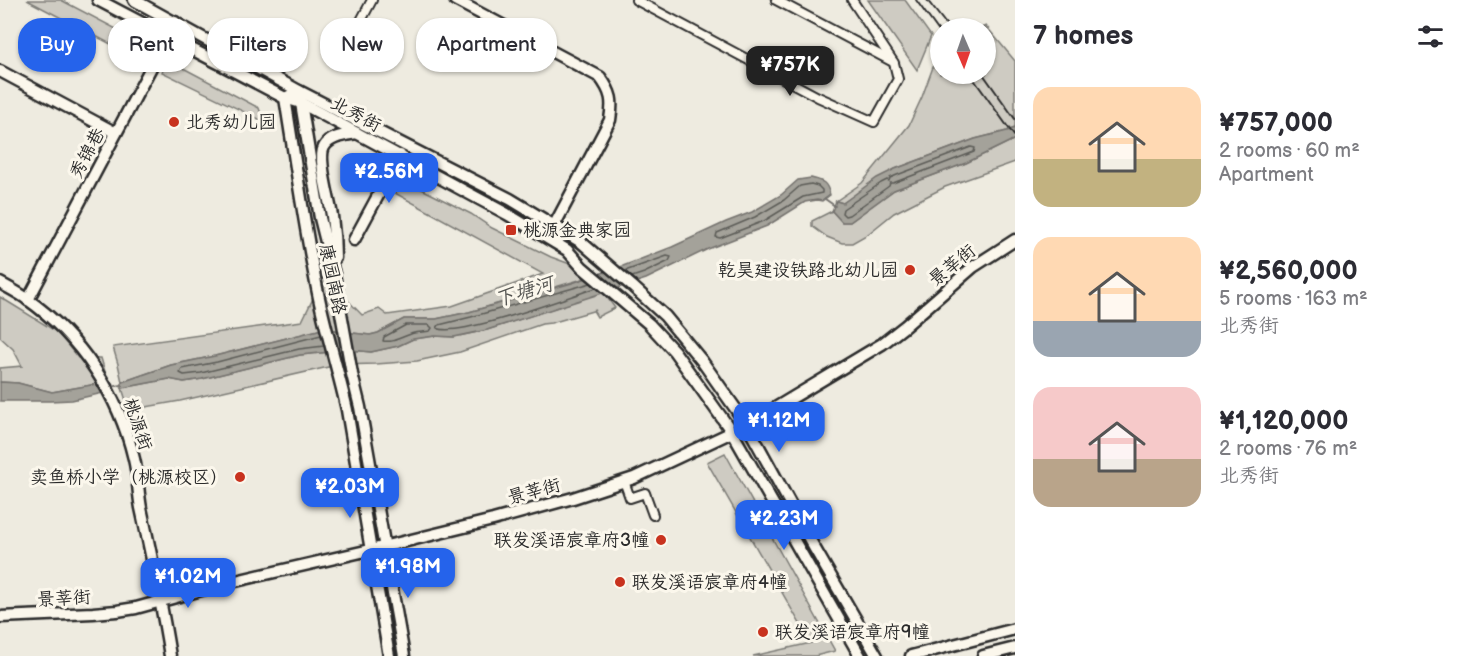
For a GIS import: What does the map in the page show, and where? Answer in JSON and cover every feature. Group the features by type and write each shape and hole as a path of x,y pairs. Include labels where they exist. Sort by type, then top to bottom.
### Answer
{"main road":[{"name":"北秀街","path":"98,0 132,18"},
{"name":"北秀街","path":"134,0 168,18"},
{"path":"455,0 600,77 609,89 612,104 610,120 554,226"},
{"name":"北秀街","path":"195,33 299,91 510,199 581,242 665,316 702,361 747,425"},
{"name":"北秀街","path":"195,51 400,155 567,250 649,324 674,351 732,432"},
{"path":"0,71 116,133"},
{"name":"秀锦巷","path":"28,300 148,72"},
{"path":"285,98 299,91"},
{"name":"康园南路","path":"299,91 320,218 334,274 360,407 404,656"},
{"name":"康园南路","path":"285,98 309,245 326,328 347,410 388,656"},
{"path":"334,274 335,250 332,217 321,158 323,148 329,141 337,136 357,133"},
{"path":"354,240 400,155"},
{"name":"景莘街","path":"0,617 117,611 383,547 573,498 624,481 747,425 882,344 973,267 1015,240"},
{"name":"桃源街","path":"0,283 28,300 72,338 110,393 134,459 140,502 162,601 170,656"},
{"path":"747,425 877,656"},
{"path":"732,432 860,656"},
{"path":"911,656 1015,629"},
{"path":"983,656 1015,648"}],"street":[{"path":"362,18 372,0"},
{"path":"636,0 818,97 874,122 898,79 894,63 852,0"},
{"path":"776,0 894,63"},
{"path":"624,481 630,498 645,492 652,515"}],"shaded area":[{"path":"27,0 61,0 95,18 61,18"},
{"path":"868,0 905,0 930,35 917,70"},
{"path":"96,18 108,25 108,43 96,36"},
{"path":"996,38 1015,61 1015,128 975,139 895,169 843,203 836,201 862,183 909,125 930,75 930,84 996,84"},
{"path":"162,72 191,72 259,108 263,121"},
{"path":"1015,139 1015,162 945,187 894,213 868,234 852,243 842,243 827,237 812,226 812,221 832,211 842,222 850,222 894,190 966,163"},
{"path":"410,183 471,214 492,228 570,264 586,278 469,312 436,319 404,319 370,335 326,328 171,365 122,382 113,347 302,321 324,276 362,315 379,309 387,315 452,306 543,274 393,192 398,184"},
{"path":"603,292 615,308 597,317 594,312 596,310 542,324 460,352 417,361 337,365 180,401 129,410 122,388 169,379 184,382 202,379 300,355 351,350 371,352 398,346 413,339 435,336 454,337 487,330"},
{"path":"0,297 57,332 78,358 101,358 108,382 52,392 18,383 0,382 0,368 22,366 13,349 0,337"},
{"path":"725,453 835,651 815,656 753,656 811,643 707,462"}],"water":[{"path":"1015,128 1015,139 966,163 894,190 850,222 842,222 832,211 836,201 843,203 877,178 895,169 975,139"},
{"path":"811,178 819,180 827,187 830,195 822,201 805,202 767,226 708,249 646,279 487,330 454,337 435,336 413,339 398,346 371,352 351,350 300,355 202,379 184,382 169,379 122,388 122,382 171,365 326,328 370,335 404,319 436,319 469,312 572,283 672,247 752,212 781,195 798,180"},
{"path":"0,382 18,383 52,392 108,382 112,391 72,400 0,401"}],"waterway":[{"name":"下塘河","path":"825,199 835,206"},
{"name":"下塘河","path":"110,387 122,385"}],"railway":[{"path":"916,0 930,19"},
{"path":"927,0 941,18"},
{"path":"977,84 1015,137"},
{"path":"990,84 1015,119"}],"place":[{"name":"北秀幼儿园","path":"174,122"},
{"name":"桃源金典家园","path":"511,230"},
{"name":"乾昊建设铁路北幼儿园","path":"910,270"},
{"name":"卖鱼桥小学（桃源校区）","path":"240,477"},
{"name":"联发溪语宸章府3幢","path":"661,540"},
{"name":"联发溪语宸章府4幢","path":"620,582"},
{"name":"联发溪语宸章府9幢","path":"763,632"}]}
